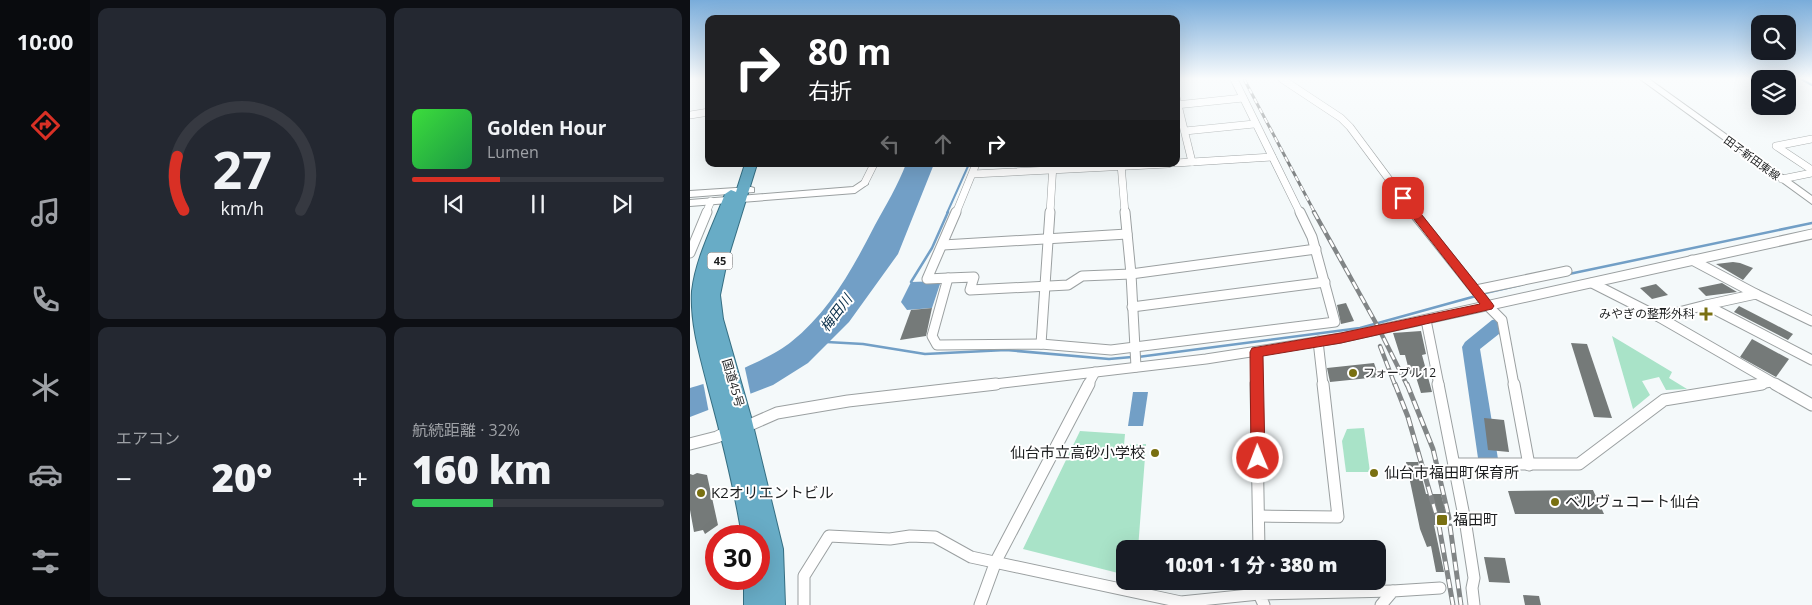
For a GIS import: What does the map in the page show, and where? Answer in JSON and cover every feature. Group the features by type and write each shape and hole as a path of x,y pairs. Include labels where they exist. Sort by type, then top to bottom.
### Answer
{"highway":[{"name":"国道45号","path":"741,167 713,295 720,367 735,425 773,549 774,605"},
{"name":"国道45号","path":"736,195 750,167"},
{"name":"国道45号","path":"735,425 750,525"},
{"path":"755,590 755,605"}],"street":[{"path":"948,278 932,336 937,345 1040,344 1111,350 1135,349 1335,322 1316,248 1247,107"},
{"path":"1325,107 1350,126 1424,227 1485,303 1502,320 1529,464"},
{"name":"田子新田東線","path":"1683,107 1812,201"},
{"path":"690,115 705,113"},
{"path":"1180,113 1192,162"},
{"path":"1185,131 1254,124"},
{"path":"1812,139 1776,146 1812,172"},
{"path":"1180,163 1272,157"},
{"path":"690,194 736,195 855,190 865,182 872,167"},
{"path":"975,167 927,279 974,277 970,290 1045,287 1068,285 1082,276 1131,274 1316,248"},
{"path":"974,174 1053,167 1040,344"},
{"path":"1121,167 1131,274 1136,365"},
{"path":"1782,179 1812,172"},
{"path":"690,203 711,201 736,195"},
{"path":"690,253 711,201"},
{"path":"943,245 1128,234"},
{"path":"690,444 735,425 777,413 848,401 1256,352 1426,320 1485,303 1592,283 1812,234"},
{"path":"1800,236 1812,241"},
{"path":"1692,260 1812,321"},
{"path":"1476,290 1567,271"},
{"path":"1132,307 1325,282"},
{"path":"1592,283 1658,317 1812,405"},
{"path":"1658,317 1756,294"},
{"path":"1706,305 1812,360"},
{"path":"1426,320 1474,578 1472,588 1474,605"},
{"path":"1259,516 1338,516 1318,341"},
{"path":"1256,352 1259,540"},
{"path":"980,605 996,561 1095,372"},
{"path":"1454,464 1579,464 1664,400 1771,382"},
{"path":"804,605 804,576 829,536 890,539 910,536 935,537 971,557 1181,602 1261,600 1440,588"},
{"path":"1381,605 1393,590"}],"green space":[{"path":"1612,336 1672,372 1669,378 1687,389 1666,390 1659,377 1642,381 1650,395 1633,409"},
{"path":"1364,428 1370,472 1346,472 1342,441 1347,429"},
{"path":"1080,431 1125,434 1124,445 1146,444 1139,540 1116,540 1116,572 1023,549"}],"water":[{"name":"梅田川","path":"905,167 933,167 898,254 849,322 808,363 773,385 690,417 690,388 727,375 771,355 791,342 817,317 849,273"},
{"path":"941,281 932,308 907,310 901,302 911,282"},
{"path":"1133,392 1148,392 1143,426 1128,426"}],"pier":[{"path":"744,364 751,396 709,413 703,382"}],"building":[{"path":"1733,262 1753,268 1743,280 1716,264"},
{"path":"1722,283 1737,292 1706,296 1698,288"},
{"path":"1656,284 1668,295 1652,299 1640,288"},
{"path":"1346,303 1354,321 1341,324 1337,305"},
{"path":"1739,306 1793,334 1788,340 1734,312"},
{"path":"932,308 926,336 900,340 911,310"},
{"path":"1421,331 1426,354 1422,355 1432,392 1421,393 1415,374 1410,374 1405,355 1400,355 1393,333"},
{"path":"1752,339 1789,359 1776,377 1740,357"},
{"path":"1571,343 1587,344 1612,418 1594,417"},
{"name":"フォーブル12","path":"1374,363 1379,377 1330,382 1327,368"},
{"path":"1484,418 1504,420 1509,452 1488,450"},
{"name":"福田町","path":"1406,462 1418,462 1426,494 1441,494 1449,525 1434,525 1444,572 1436,572 1431,546 1427,547 1420,529"},
{"name":"K2オリエントビル","path":"697,473 707,475 718,525 705,525 705,534 703,530 694,532 690,510 690,474"},
{"name":"ベルヴュコート仙台","path":"1593,490 1604,514 1515,514 1508,491"},
{"path":"1484,557 1505,558 1510,583 1489,582"},
{"path":"1523,595 1539,596 1541,605 1525,605"}],"waterway":[{"path":"947,213 968,167"},
{"path":"911,282 932,248 948,212"},
{"path":"1569,274 1812,223"},
{"path":"1481,294 1520,285"},
{"path":"1138,357 1360,328 1476,296"},
{"path":"1489,465 1471,347 1498,325"},
{"path":"827,342 863,344 925,354 1006,350 1109,359 1132,357"}],"railway":[{"path":"1259,107 1315,213"},
{"path":"1314,212 1377,325 1407,385"},
{"path":"1380,346 1395,385"},
{"path":"1395,384 1408,417 1436,514"},
{"path":"1407,384 1433,449 1449,518"},
{"path":"1439,526 1453,605"},
{"path":"1450,526 1461,605"}],"place":[{"name":"みやぎの整形外科","path":"1706,314"},
{"name":"フォーブル12","path":"1353,373"},
{"name":"仙台市立高砂小学校","path":"1155,453"},
{"name":"仙台市福田町保育所","path":"1374,473"},
{"name":"K2オリエントビル","path":"701,493"},
{"name":"ベルヴュコート仙台","path":"1555,502"},
{"name":"福田町","path":"1442,520"}],"route":[{"path":"1258,458 1256,352 1341,338 1488,306 1403,198"}]}
